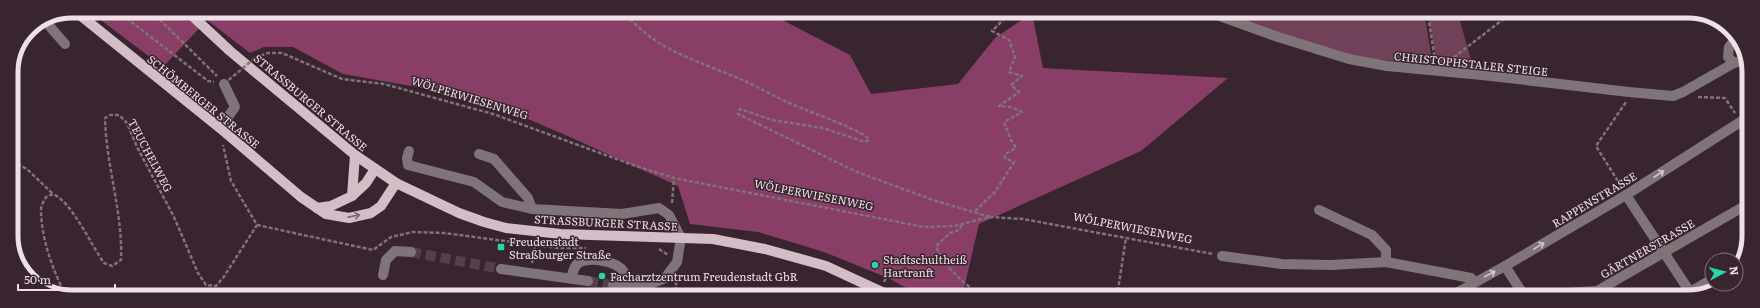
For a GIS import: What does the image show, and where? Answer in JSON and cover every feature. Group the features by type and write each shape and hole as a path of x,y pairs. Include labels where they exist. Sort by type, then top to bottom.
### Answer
{"main road":[{"name":"SCHÖMBERGER STRASSE","path":"84,18 220,128 301,197 326,214 349,218 371,213 381,206 396,184"},
{"name":"STRASSBURGER STRASSE","path":"195,18 230,51 355,155 396,184 459,213 506,228 561,234 712,239 765,249 826,266 878,290"},
{"path":"352,196 355,155"},
{"path":"318,208 331,206 352,196 366,183 375,169"}],"street":[{"name":"CHRISTOPHSTALER STEIGE","path":"1225,18 1278,37 1349,59 1386,66 1673,96 1734,63 1741,61"},
{"path":"48,24 65,44"},
{"path":"1733,42 1729,48 1728,57 1734,63"},
{"path":"220,128 235,107 224,84"},
{"name":"RAPPENSTRASSE","path":"1461,290 1626,195 1742,120"},
{"path":"408,151 408,165 474,182 502,202 532,209 622,214 659,208 669,215 681,238 677,262 665,278 644,286 628,287 612,285"},
{"path":"479,154 494,159 528,198 532,209"},
{"path":"1626,195 1664,253 1685,290"},
{"name":"GÄRTNERSTRASSE","path":"1599,290 1742,208"},
{"path":"1319,210 1372,235 1386,250 1386,262"},
{"path":"383,275 386,260 396,252 411,252"},
{"path":"1222,256 1282,264 1331,265 1386,262 1471,278 1475,282"},
{"path":"571,278 574,267 579,262 588,260 601,261 616,264 624,272 628,287"},
{"path":"1505,266 1520,290"},
{"path":"502,269 588,281"}],"path":[{"path":"126,18 208,81 224,84"},
{"path":"157,18 224,84"},
{"path":"629,18 644,32 665,46 704,65 747,82 792,105 856,130 868,136 869,140 865,142 823,128 772,120 740,109 738,114 857,172 936,201 975,211 990,217"},
{"path":"975,211 994,192 1014,162 1005,158 1005,154 1016,148 1004,122 1022,112 1011,107 999,106 1019,92 1011,85 1022,76 1009,72 1014,57 1009,40 992,31 1005,18"},
{"path":"1428,18 1436,71 1506,18"},
{"path":"1444,18 1457,18"},
{"name":"WÖLPERWIESENWEG","path":"224,84 255,58 268,53 282,53 342,79 384,84 493,114 633,165 674,178 924,227 963,225 990,217 1023,219 1222,256"},
{"path":"1626,195 1596,146 1626,102 1629,92"},
{"path":"1698,97 1725,98 1742,117"},
{"name":"TEUCHELWEG","path":"52,194 58,196 74,214 104,263 112,266 121,260 122,245 119,219 105,139 105,118 110,114 119,115 127,123 137,147 174,217 198,273 206,285 216,286 223,278 257,225"},
{"path":"220,128 232,181 257,225 373,250 391,237 413,232 444,233 536,246 589,248"},
{"path":"18,164 27,169 52,194 46,197 41,207 45,237 54,270 63,289"},
{"path":"669,215 674,178"},
{"path":"963,225 959,230 950,233 936,246 940,258 954,274 973,290"},
{"path":"1118,290 1126,237"},
{"path":"531,272 536,246"},
{"path":"652,249 660,249 677,262"}],"shaded area":[{"path":"98,18 779,18 850,55 871,94 958,84 995,38 1025,18 1033,18 1043,68 1228,78 1141,151 979,224 964,290 910,290 888,278 824,252 758,232 690,224 678,186 479,98 343,74 293,47 264,47 250,53 207,20 163,67"},
{"path":"1237,18 1425,18 1433,66 1342,55"},
{"path":"1429,18 1482,18 1460,21 1473,67 1437,63"}],"tunnel":[{"path":"411,252 501,269"},
{"path":"588,281 613,285"}],"place":[{"name":"Freudenstadt Straßburger Straße","path":"501,247"},
{"name":"Stadtschultheiß Hartranft","path":"875,265"},
{"name":"Facharztzentrum Freudenstadt GbR","path":"602,276"}]}
